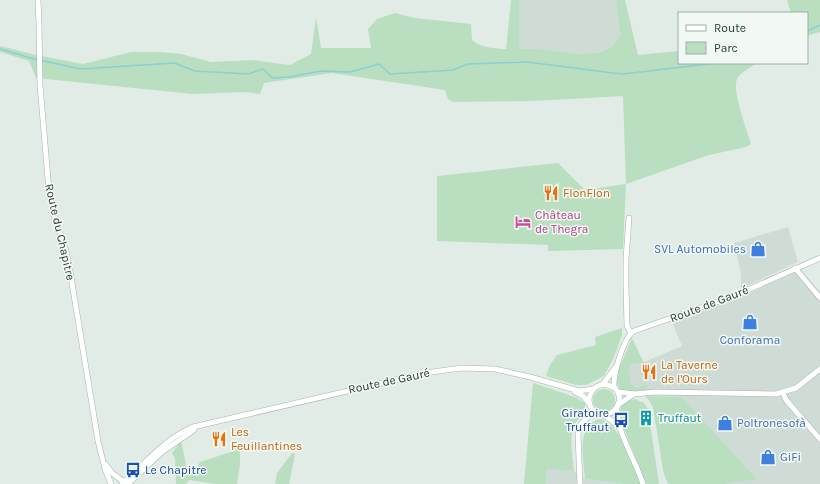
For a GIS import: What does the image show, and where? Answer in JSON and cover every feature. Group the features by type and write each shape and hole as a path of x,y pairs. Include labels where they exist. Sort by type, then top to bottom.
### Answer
{"street":[{"name":"Route du Chapitre","path":"38,0 40,85 49,191 55,219 70,265 98,441 103,461 112,484"},
{"path":"629,218 626,286 627,326 631,333 627,338 616,367 614,380 616,390 620,398 617,417 619,428 634,459 643,484"},
{"name":"Route de Gauré","path":"631,333 734,296 820,258"},
{"path":"795,268 820,298"},
{"path":"616,367 603,384 593,389 589,403 594,411 608,418 619,428"},
{"name":"Route de Gauré","path":"125,483 174,436 193,427 406,377 445,370 469,368 495,369 579,391 593,389"},
{"path":"603,384 611,386 616,390 635,394 654,392 769,394 783,393 796,388 820,369"},
{"name":"Route de Gauré","path":"570,389 583,396 589,403"},
{"path":"783,393 786,400 820,438"},
{"path":"603,415 611,413 635,394"},
{"path":"580,484 578,434 582,424 594,411"},
{"name":"Route du Chapitre","path":"103,461 112,473 125,483"}],"shaded area":[{"path":"519,0 616,0 620,36 611,47 601,52 580,54 541,49 518,49"},
{"path":"788,227 798,262 741,289 741,274 734,243"},
{"path":"801,270 820,292 820,484 726,484 756,478 682,397 645,396 647,385 635,387 631,384 629,368 632,364 644,362 682,346 672,322 734,300"},
{"path":"547,469 574,471 585,479 623,484 546,484"}],"green space":[{"path":"511,0 519,0 519,49 541,49 580,54 601,52 611,47 620,36 616,0 625,0 638,55 678,51 678,64 755,64 746,70 737,79 736,85 738,102 751,144 746,147 709,155 626,184 623,96 533,101 453,102 448,99 445,90 332,73 264,83 260,94 244,92 193,94 36,78 29,61 0,52 0,46 83,64 131,52 160,52 181,54 211,62 252,60 290,65 311,54 316,17 321,48 371,48 368,29 377,19 395,13 415,18 471,24 472,40 488,47 506,49"},
{"path":"787,0 820,0 820,32 808,36 808,12 791,12"},
{"path":"558,163 585,190 626,184 623,249 548,251 548,245 437,241 437,176"},
{"path":"622,328 622,335 614,357 604,376 586,385 576,385 546,376 550,365 557,355 596,345 595,337"},
{"path":"632,338 644,363 632,364 629,368 631,383 635,387 648,385 646,390 620,390 617,383 617,374"},
{"path":"533,383 575,397 585,403 584,412 573,427 571,436 574,471 547,469 546,484 524,484"},
{"path":"604,389 612,392 615,400 612,408 604,411 596,408 593,400 596,392"},
{"path":"645,396 682,397 757,479 726,484 669,484 663,470 653,407"},
{"path":"635,399 644,403 648,409 659,484 646,484 619,416 623,404"},
{"path":"600,419 607,422 614,428 620,437 630,457 640,484 623,484 585,479 583,453 584,436 587,428 592,423"},
{"path":"181,441 188,473 195,471 200,462 240,449 240,464 237,484 216,484 189,480 186,484 176,484 175,458 172,453"},
{"path":"292,453 295,454 289,484 275,484 277,473"}],"waterway":[{"path":"808,31 820,25"},
{"path":"0,49 34,59 81,69 174,63 195,71 248,74 263,69 273,78 289,77 321,71 350,72 379,64 390,74 453,70 468,64 527,62 621,74 707,64"}],"place":[{"name":"FlonFlon","path":"551,193"},
{"name":"Château de Thegra","path":"523,222"},
{"name":"SVL Automobiles","path":"758,249"},
{"name":"Conforama","path":"750,322"},
{"name":"La Taverne de l'Ours","path":"649,372"},
{"name":"Truffaut","path":"646,418"},
{"name":"Giratoire Truffaut","path":"621,420"},
{"name":"Poltronesofà","path":"725,423"},
{"name":"Les Feuillantines","path":"219,439"},
{"name":"GiFi","path":"768,457"},
{"name":"Le Chapitre","path":"133,470"}]}
